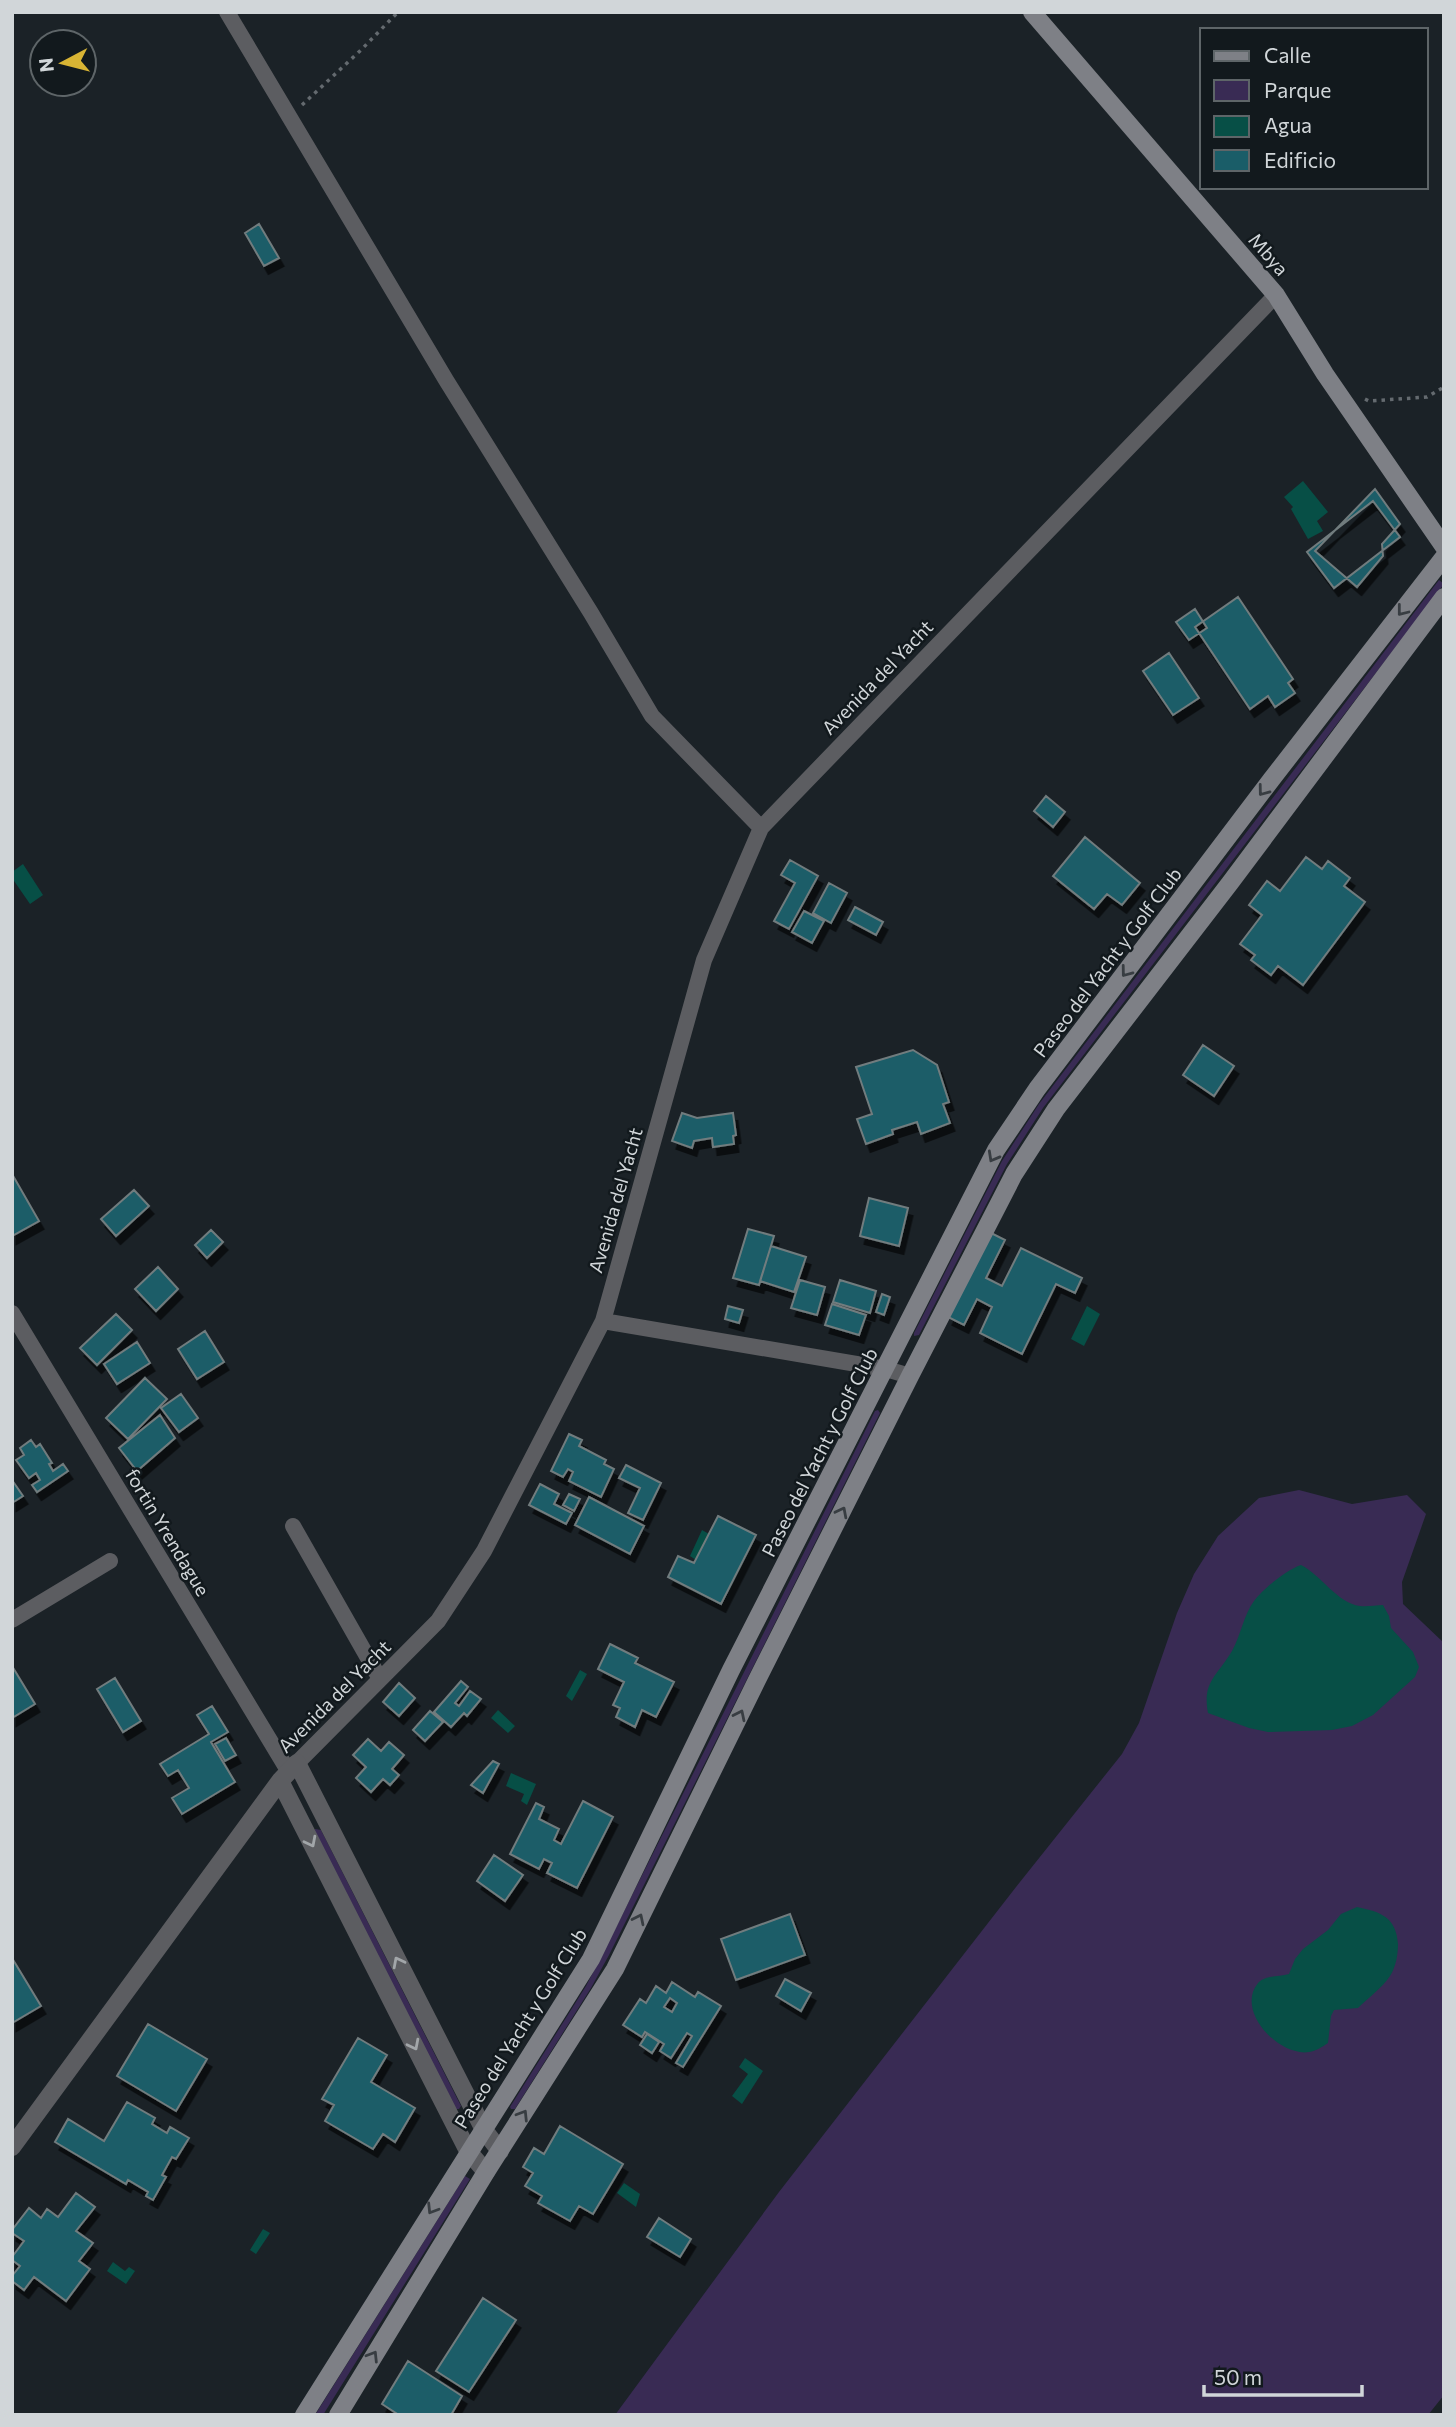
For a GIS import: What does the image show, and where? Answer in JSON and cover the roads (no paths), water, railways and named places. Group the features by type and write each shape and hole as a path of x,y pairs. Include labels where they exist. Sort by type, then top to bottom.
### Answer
{"main road":[{"name":"Mbya","path":"1032,12 1276,295 1325,374 1444,547"},
{"name":"Paseo del Yacht y Golf Club","path":"304,2415 591,1959 731,1671 996,1150 1030,1100 1254,802 1444,557"},
{"path":"338,2415 486,2172 615,1969 910,1376 1014,1174 1056,1109 1222,894 1444,597"}],"street":[{"path":"227,12 652,716 761,828"},
{"name":"Avenida del Yacht","path":"12,2147 289,1772 438,1620 484,1551 603,1321 705,960 761,828 1276,295"},
{"name":"fortin Yrendague","path":"12,1313 289,1772 484,2130 500,2151"},
{"path":"603,1321 886,1369 910,1376"},
{"path":"293,1526 380,1679"},
{"path":"12,1620 110,1560"},
{"name":"fortin Yrendague","path":"289,1772 468,2151 486,2172"}],"water":[{"path":"1303,481 1328,512 1317,521 1323,531 1308,539 1291,509 1293,507 1284,497"},
{"path":"23,864 43,895 30,904 12,878 12,872"},
{"path":"1087,1306 1100,1314 1084,1346 1071,1339"},
{"path":"702,1530 709,1534 696,1560 690,1556"},
{"path":"1301,1565 1352,1604 1383,1605 1391,1628 1413,1652 1419,1667 1415,1677 1373,1715 1352,1726 1332,1730 1268,1732 1208,1713 1209,1686 1232,1651 1250,1607 1275,1580"},
{"path":"580,1670 587,1674 572,1701 566,1696"},
{"path":"498,1710 515,1726 508,1733 491,1718"},
{"path":"511,1773 536,1784 527,1805 521,1801 524,1794 506,1786"},
{"path":"1357,1907 1386,1917 1394,1928 1398,1948 1392,1972 1383,1985 1358,2008 1334,2010 1328,2043 1309,2052 1297,2052 1285,2047 1264,2030 1256,2018 1252,1994 1261,1980 1289,1974 1303,1949 1328,1930 1341,1914"},
{"path":"745,2058 763,2071 742,2104 732,2096 748,2074 739,2067"},
{"path":"624,2183 640,2194 636,2207 617,2193"},
{"path":"263,2229 270,2233 256,2254 250,2250"},
{"path":"113,2262 125,2271 129,2267 135,2271 126,2284 107,2271"}]}
